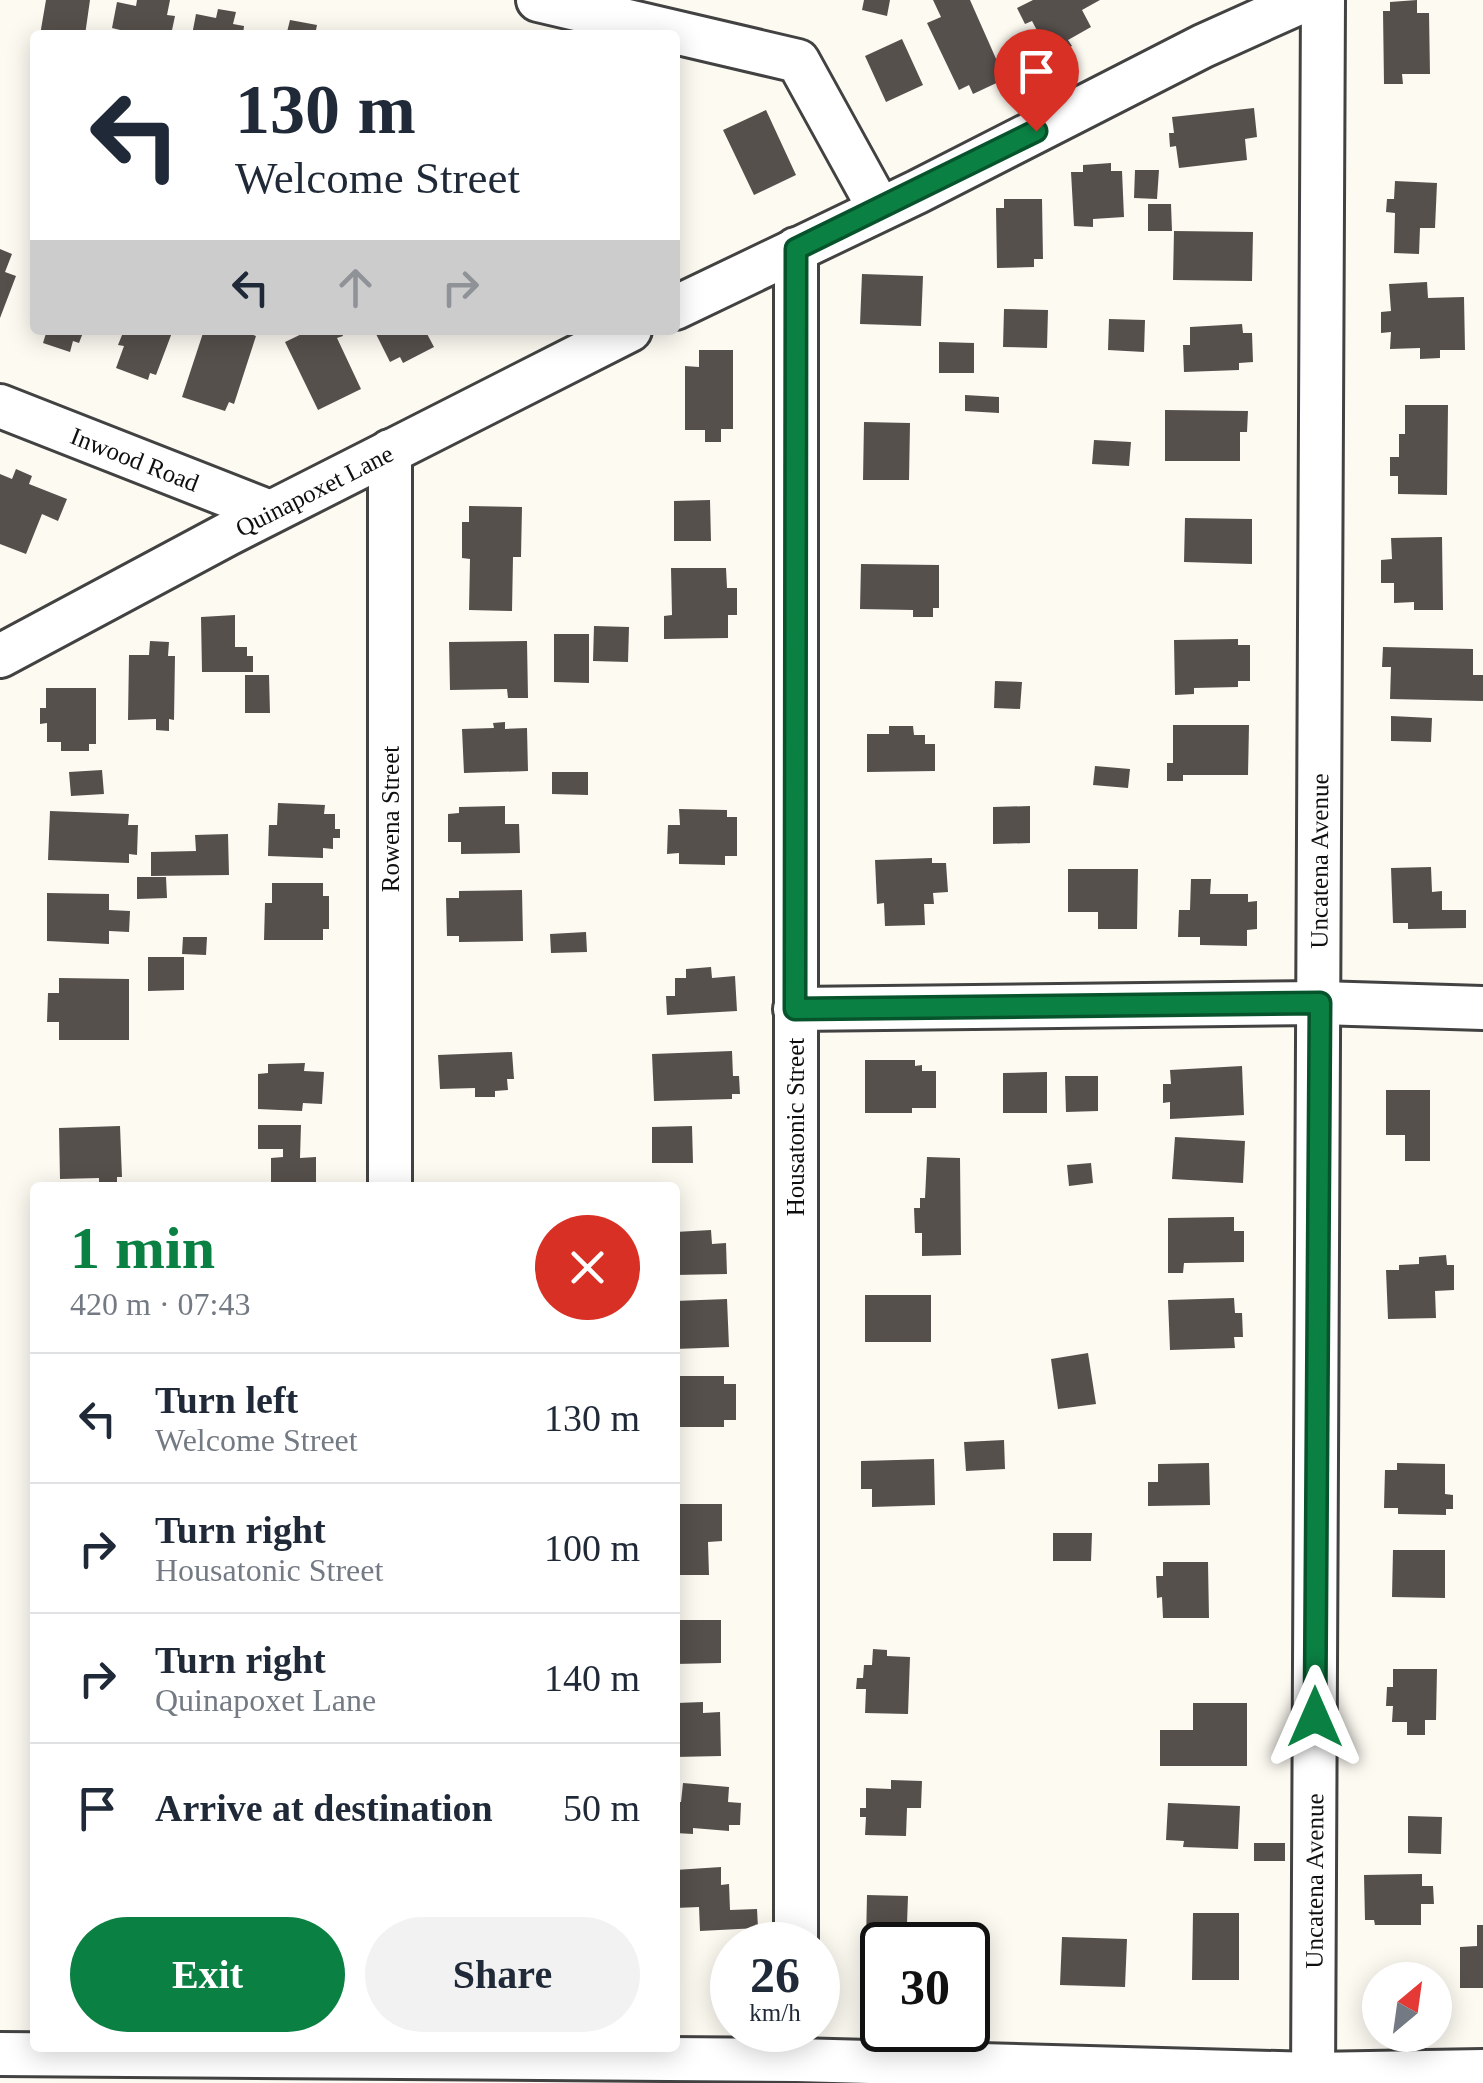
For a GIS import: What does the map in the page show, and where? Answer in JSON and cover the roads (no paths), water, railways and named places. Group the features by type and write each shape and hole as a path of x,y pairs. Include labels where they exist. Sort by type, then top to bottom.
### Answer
{"street":[{"path":"538,0 666,30"},
{"path":"680,306 953,174 1203,46 1305,0"},
{"name":"Uncatena Avenue","path":"1313,2078 1323,0"},
{"path":"680,33 798,61 878,208"},
{"name":"Housatonic Street","path":"796,249 796,1922"},
{"name":"Quinapoxet Lane","path":"0,656 270,512 620,335"},
{"name":"Inwood Road","path":"0,406 270,512"},
{"name":"Rowena Street","path":"390,452 390,1182"},
{"path":"795,1009 1320,1003 1483,1008"},
{"path":"0,2054 390,2063 796,2058 1313,2078 1483,2071"}]}
